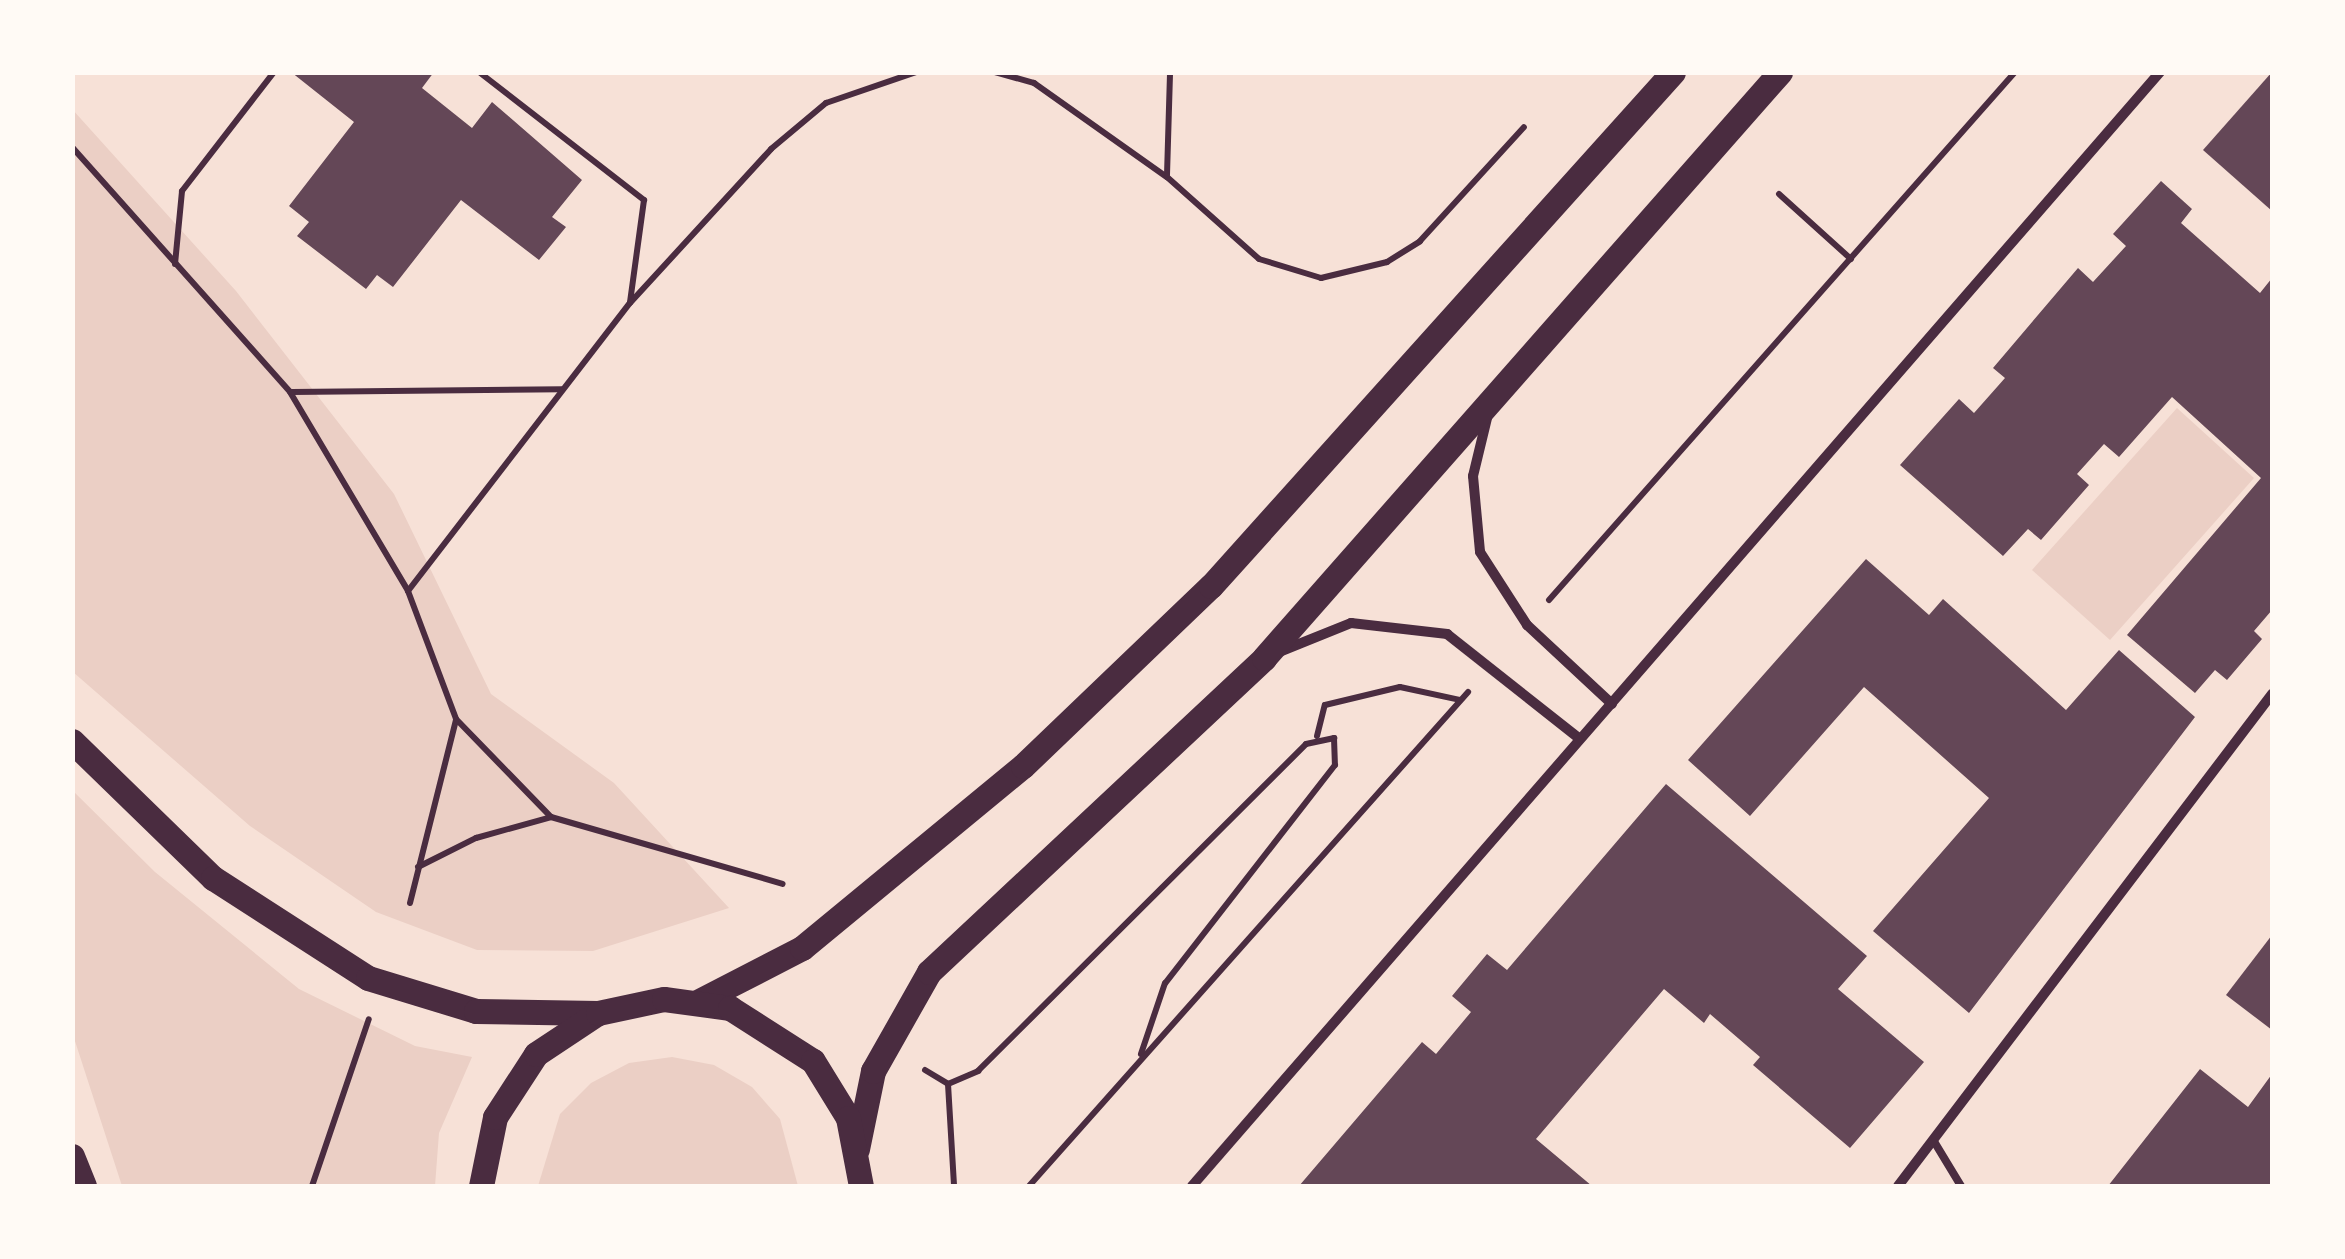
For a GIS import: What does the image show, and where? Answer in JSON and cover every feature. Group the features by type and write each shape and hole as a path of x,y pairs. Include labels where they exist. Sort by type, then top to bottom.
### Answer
{"main road":[{"path":"72,741 213,878 368,978 476,1011 598,1014 698,1000 802,948 1036,753 1211,586 1672,72"},
{"path":"861,1186 857,1149 873,1071 929,972 1264,658 1490,409 1780,72"},
{"path":"698,1000 761,1021 812,1061 857,1149"},
{"path":"481,1186 495,1117 513,1084 536,1054 598,1014"},
{"path":"72,1156 84,1186"}],"street":[{"path":"1192,1186 2160,72"},
{"path":"1490,409 1473,476 1480,552 1527,625 1612,704"},
{"path":"1264,658 1351,623 1416,626 1494,663 1580,740"},
{"path":"1898,1186 1935,1143 2272,694"}],"lane":[{"path":"1935,1143 1961,1186"}],"path":[{"path":"175,264 182,192 274,72"},
{"path":"479,72 644,200 630,303"},
{"path":"408,592 630,303 797,124 893,74 916,72"},
{"path":"994,72 1034,82 1167,176 1258,259 1322,278 1387,262 1420,241 1524,126"},
{"path":"1167,176 1170,72"},
{"path":"72,147 290,392 408,592 456,719 552,817 783,884"},
{"path":"1778,194 1851,259"},
{"path":"290,392 562,389"},
{"path":"948,1084 978,1071 1317,736 1325,704 1400,687 1460,700"},
{"path":"410,903 456,719"},
{"path":"1140,1058 1165,984 1335,765 1334,738 1317,736"},
{"path":"418,867 476,838 552,817"},
{"path":"312,1186 372,1014"},
{"path":"925,1070 948,1084"},
{"path":"948,1084 954,1186"}],"shaded area":[{"path":"72,109 236,291 394,494 491,694 614,783 729,908 593,951 477,950 376,912 250,826 73,672"},
{"path":"2177,408 2254,478 2110,640 2032,570"},
{"path":"72,790 155,872 299,989 415,1046 472,1057 439,1133 435,1186 122,1186 73,1035"},
{"path":"672,1057 714,1065 752,1087 780,1119 798,1186 538,1186 560,1114 591,1083 629,1063"}],"building":[{"path":"291,72 434,72 422,88 472,128 492,102 582,180 552,217 566,227 539,260 461,200 393,287 377,275 366,289 297,236 309,222 289,206 354,122"},
{"path":"2272,72 2272,211 2203,150"},
{"path":"2161,181 2192,209 2181,223 2260,293 2272,278 2272,610 2254,631 2262,639 2227,680 2215,670 2195,693 2127,635 2261,478 2172,397 2119,457 2104,444 2077,474 2089,485 2041,540 2028,529 2003,556 1900,465 1959,399 1974,413 2005,378 1993,368 2078,268 2093,282 2126,246 2113,234"},
{"path":"1866,559 1929,615 1943,599 2066,710 2119,650 2195,717 1969,1013 1873,931 1989,798 1864,687 1750,816 1688,760"},
{"path":"1666,784 1867,956 1838,989 1924,1062 1850,1148 1753,1065 1760,1057 1710,1014 1704,1023 1664,989 1536,1139 1592,1186 1299,1186 1422,1042 1436,1054 1471,1012 1452,996 1487,954 1507,970"},
{"path":"2272,935 2272,1030 2226,995"},
{"path":"2200,1069 2248,1107 2272,1074 2272,1186 2108,1186"}]}
